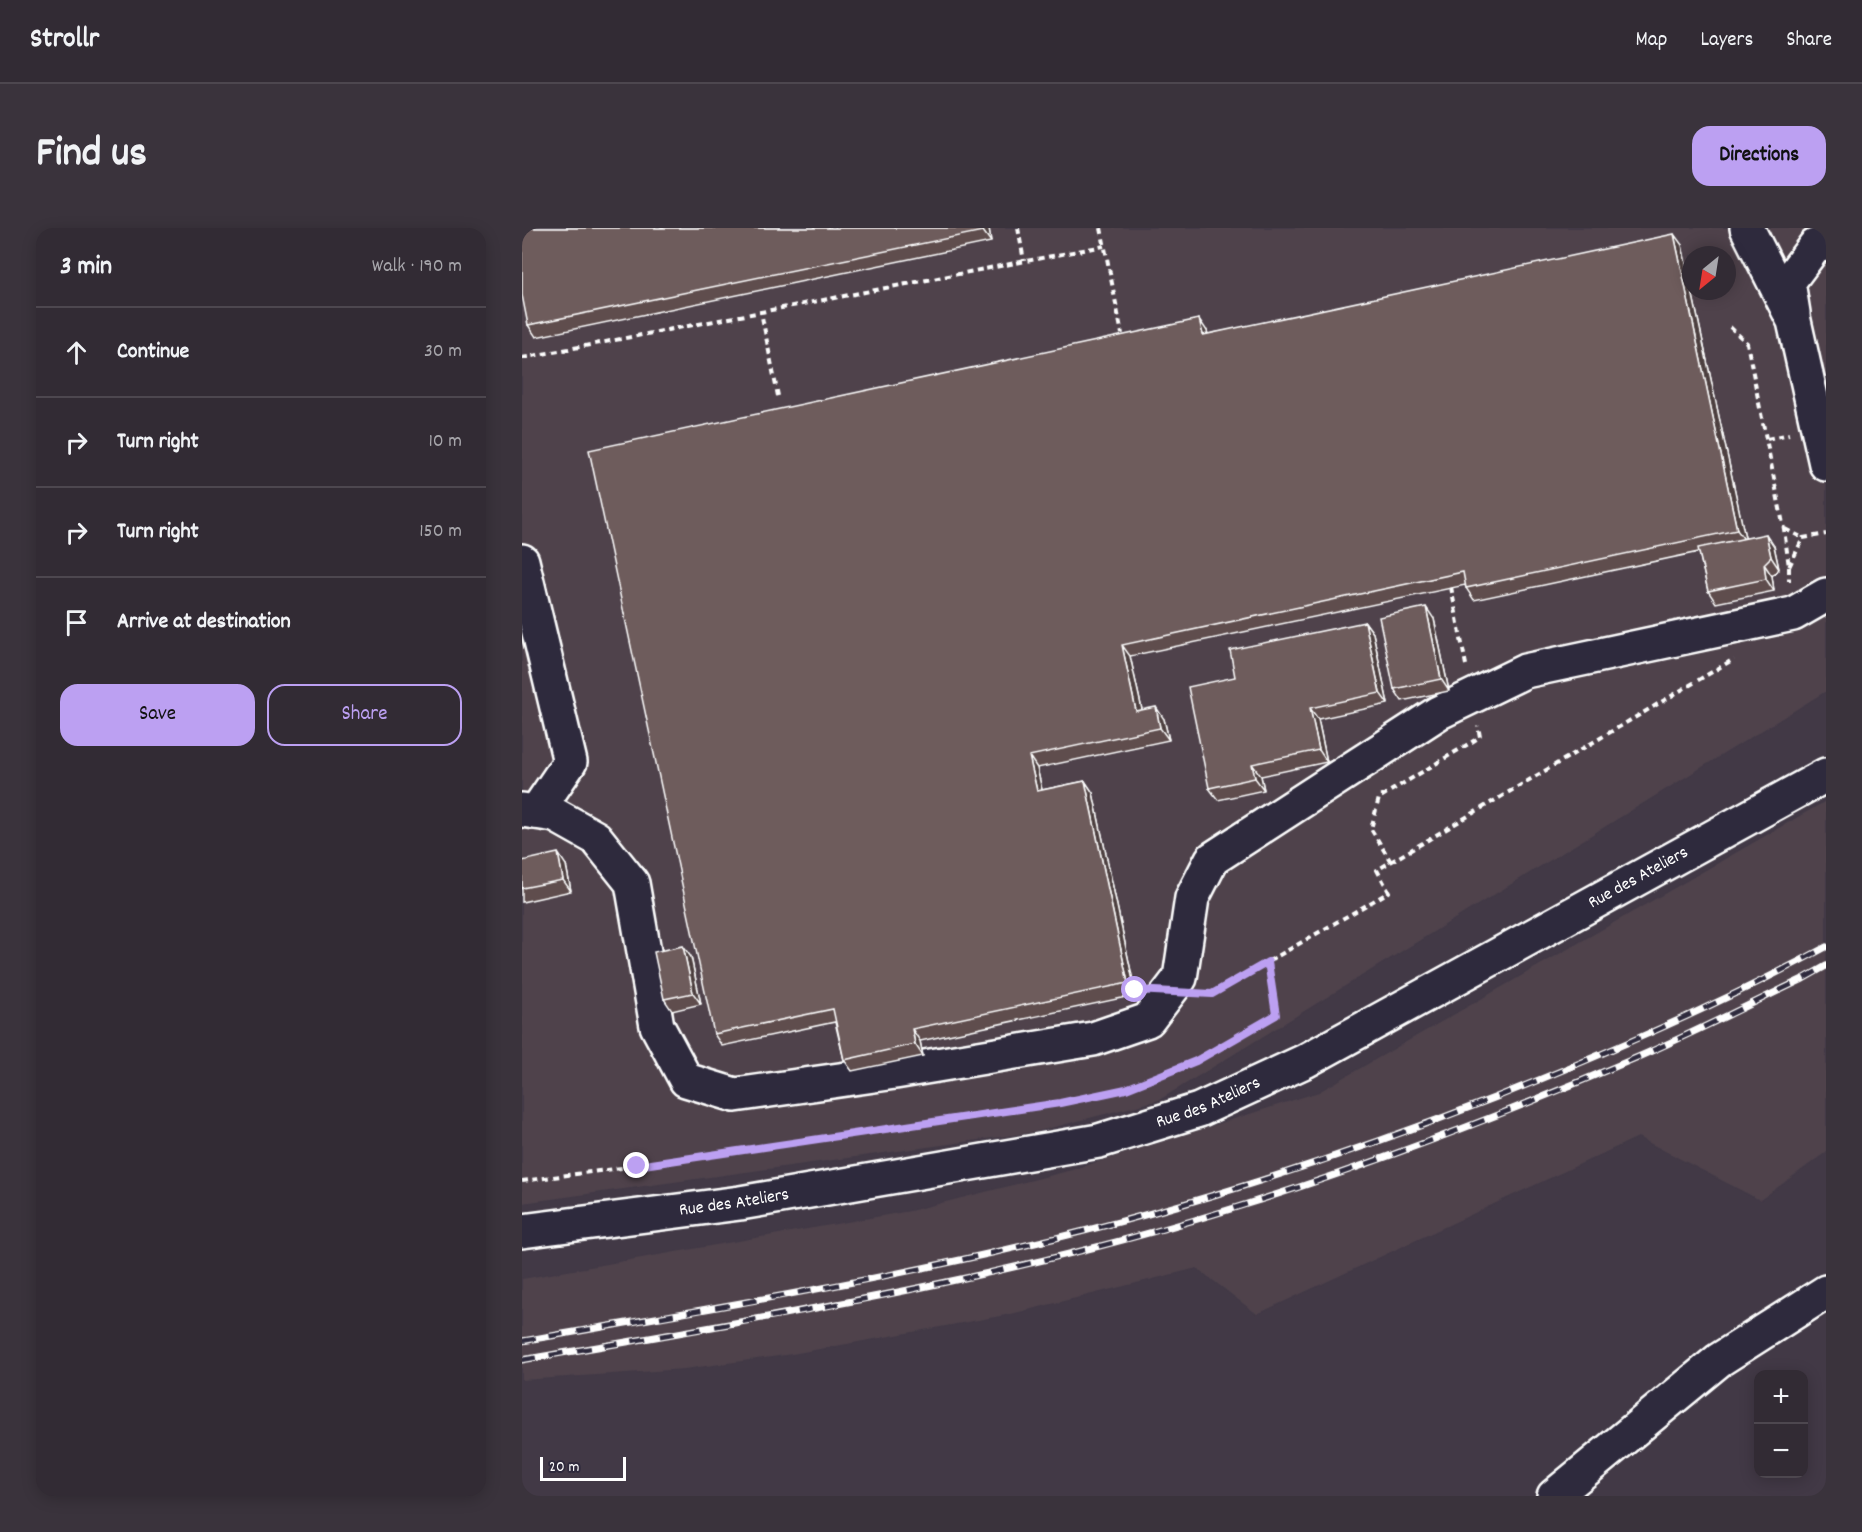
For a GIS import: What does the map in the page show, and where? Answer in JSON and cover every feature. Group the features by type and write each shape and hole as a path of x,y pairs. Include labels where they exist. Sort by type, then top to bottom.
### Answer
{"street":[{"path":"1748,228 1794,321"},
{"path":"1826,244 1815,246 1788,282 1794,321 1826,464"},
{"path":"522,561 570,762 529,811"},
{"path":"529,811 555,814 596,838 632,883 657,1026 686,1080 735,1095 907,1070 1093,1039 1148,1020 1180,978 1192,898 1212,859 1438,713 1525,671 1793,614 1826,595"},
{"name":"Rue des Ateliers","path":"522,1232 740,1203 1099,1141 1199,1110 1305,1061 1826,775"},
{"path":"1554,1496 1719,1360 1826,1292"}],"path":[{"path":"1018,228 1024,261"},
{"path":"1101,228 1122,334"},
{"path":"522,358 1104,246"},
{"path":"762,312 778,396"},
{"path":"1730,327 1747,343 1784,529 1793,614"},
{"path":"1784,529 1803,538 1826,534"},
{"path":"1789,567 1803,538"},
{"path":"1169,992 1212,994 1389,892 1377,870 1740,656"},
{"path":"522,1181 1048,1105 1126,1089 1196,1061 1276,1015 1268,962"}],"shaded area":[{"path":"522,228 1826,228 1826,691 1159,1100 1035,1132 522,1203"},
{"path":"1826,801 1826,1152 1760,1200 1638,1137 1257,1314 1197,1268 1011,1314 792,1354 684,1369 522,1380 522,1279 910,1211 1072,1170 1319,1092"}],"building":[{"path":"522,228 983,228 983,231 528,325 522,295"},
{"path":"1674,234 1682,272 1682,300 1688,300 1737,530 1466,588 1463,572 1122,645 1136,711 1156,707 1160,728 1029,756 1037,791 1085,781 1128,983 912,1029 915,1044 844,1060 833,1009 714,1034 589,450 1199,319 1203,335"},
{"path":"1766,534 1771,557 1764,564 1766,579 1708,591 1698,548"},
{"path":"1426,607 1441,679 1394,689 1379,617"},
{"path":"1365,622 1380,693 1310,708 1319,750 1252,764 1255,778 1209,788 1188,687 1235,677 1230,650"},
{"path":"558,853 563,880 522,888 522,861"},
{"path":"683,946 693,993 664,999 654,952"}],"railway":[{"path":"522,1341 773,1297 960,1260 1142,1216 1261,1181 1436,1120 1536,1081 1704,1008 1826,947"},
{"path":"522,1360 887,1294 978,1275 1158,1231 1297,1188 1395,1154 1542,1097 1680,1038 1826,966"}],"route":[{"path":"637,1166 1060,1103 1126,1089 1196,1061 1276,1015 1268,962 1212,994 1135,990"}]}
